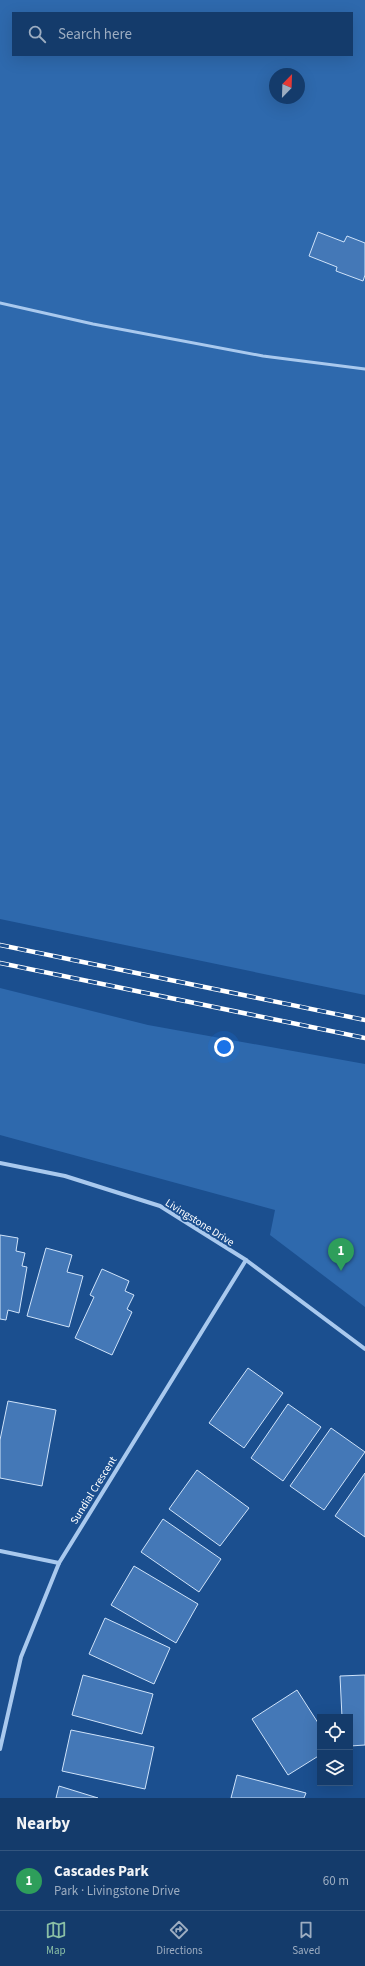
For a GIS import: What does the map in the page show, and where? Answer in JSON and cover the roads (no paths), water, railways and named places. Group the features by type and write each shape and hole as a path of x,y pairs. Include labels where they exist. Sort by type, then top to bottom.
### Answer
{"street":[{"name":"Livingstone Drive","path":"0,1163 65,1176 160,1206 246,1260 365,1349"},
{"name":"Sundial Crescent","path":"0,1749 21,1657 59,1563 246,1260"},
{"path":"0,1551 59,1563"}],"lane":[{"path":"0,303 93,324 263,356 365,369"}],"railway":[{"path":"0,945 365,1020"},
{"path":"0,963 365,1038"}],"place":[{"name":"Cascades Park","path":"341,1271"}]}
